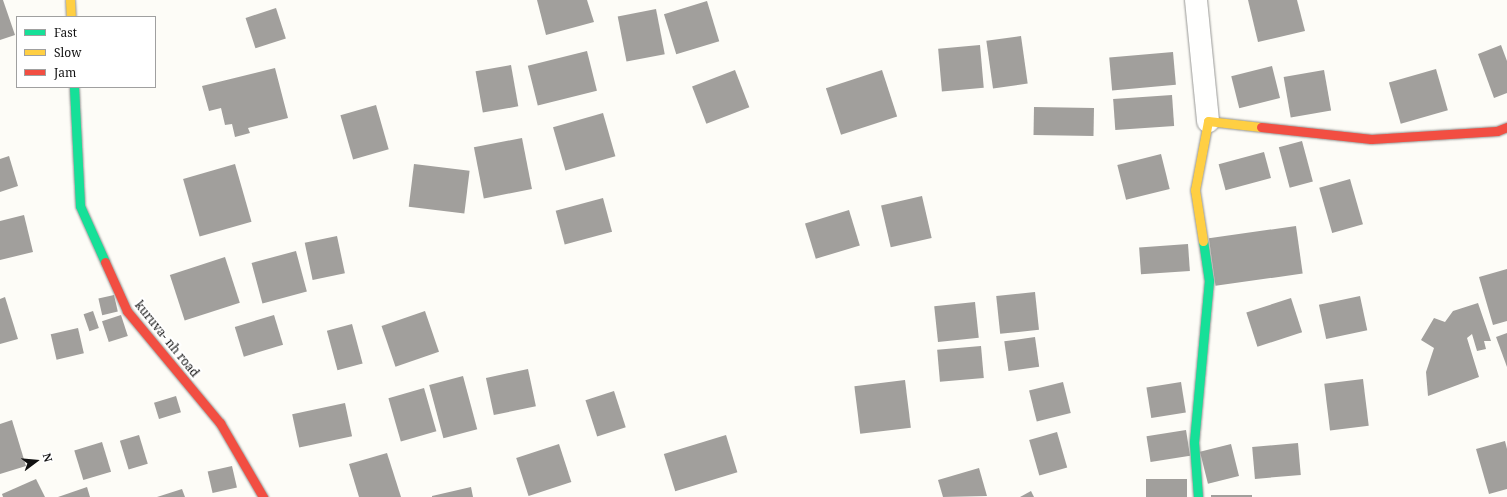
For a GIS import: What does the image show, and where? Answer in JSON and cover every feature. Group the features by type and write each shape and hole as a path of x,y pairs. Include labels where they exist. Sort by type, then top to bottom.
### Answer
{"street":[{"path":"70,0 71,16"},
{"path":"1196,0 1208,121 1194,190 1209,281 1194,442 1198,497"},
{"name":"kuruva- nh road","path":"74,88 80,206 127,311 220,423 263,497"},
{"path":"1208,121 1371,139 1497,131 1507,127"}],"building":[{"path":"0,0 3,0 15,35 0,40"},
{"path":"537,0 587,0 594,22 546,35"},
{"path":"1248,0 1297,0 1305,31 1258,42"},
{"path":"707,1 719,41 676,54 664,14"},
{"path":"276,8 286,38 255,48 246,18"},
{"path":"656,9 665,54 626,62 618,16"},
{"path":"1021,36 1028,84 993,88 986,41"},
{"path":"980,45 984,88 942,91 938,49"},
{"path":"1501,45 1507,61 1507,93 1494,98 1478,54"},
{"path":"587,51 597,91 538,106 528,66"},
{"path":"1173,52 1176,85 1112,90 1109,58"},
{"path":"511,65 518,106 483,113 476,71"},
{"path":"1272,66 1280,98 1239,108 1231,76"},
{"path":"275,68 288,118 248,128 250,133 235,137 232,124 225,125 221,108 209,111 202,86"},
{"path":"1436,69 1448,110 1401,124 1389,83"},
{"path":"735,70 749,107 706,124 692,86"},
{"path":"882,70 897,117 841,135 826,88"},
{"path":"1324,70 1331,110 1291,117 1284,77"},
{"path":"1172,95 1174,126 1115,130 1113,99"},
{"path":"376,105 389,149 353,159 340,115"},
{"path":"1034,107 1094,108 1094,136 1034,135"},
{"path":"603,113 615,156 565,171 553,127"},
{"path":"522,138 532,189 484,198 474,147"},
{"path":"1302,141 1313,182 1290,188 1279,147"},
{"path":"1264,152 1271,178 1226,190 1219,164"},
{"path":"1161,154 1170,189 1126,200 1117,165"},
{"path":"9,156 18,186 0,192 0,159"},
{"path":"235,164 252,222 200,237 183,179"},
{"path":"414,164 470,171 464,214 409,207"},
{"path":"1350,179 1363,224 1332,233 1319,188"},
{"path":"922,196 932,238 891,247 881,205"},
{"path":"603,198 612,232 565,244 556,211"},
{"path":"849,210 860,245 816,259 805,223"},
{"path":"24,215 33,252 0,260 0,221"},
{"path":"1296,226 1303,274 1216,286 1209,238"},
{"path":"337,236 345,273 313,280 305,243"},
{"path":"1188,244 1190,271 1141,274 1139,247"},
{"path":"296,251 307,292 262,303 252,263"},
{"path":"225,257 240,303 185,321 170,275"},
{"path":"1507,269 1507,321 1493,325 1479,277"},
{"path":"1035,292 1039,330 1000,334 996,296"},
{"path":"114,295 118,312 102,315 98,299"},
{"path":"1360,296 1367,330 1326,339 1319,305"},
{"path":"5,297 18,339 0,344 0,299"},
{"path":"1291,298 1302,332 1257,347 1246,313"},
{"path":"975,302 979,338 938,342 934,306"},
{"path":"1478,303 1491,341 1484,341 1486,349 1477,351 1472,334 1467,338 1479,377 1428,396 1426,372 1434,348 1421,340 1434,318 1445,322 1453,311"},
{"path":"93,311 99,328 89,331 84,314"},
{"path":"425,311 439,352 396,367 382,326"},
{"path":"121,315 128,336 109,342 102,321"},
{"path":"274,315 283,345 244,357 235,327"},
{"path":"352,324 363,364 337,370 327,331"},
{"path":"78,328 84,353 57,360 51,334"},
{"path":"1507,333 1507,367 1496,337"},
{"path":"1035,337 1039,367 1008,371 1004,341"},
{"path":"981,346 984,378 940,382 937,350"},
{"path":"528,369 536,406 494,415 486,378"},
{"path":"463,376 477,429 443,438 429,385"},
{"path":"1363,379 1369,426 1330,430 1324,384"},
{"path":"905,380 911,428 860,434 854,386"},
{"path":"1063,382 1071,413 1037,422 1029,390"},
{"path":"1181,382 1186,413 1151,418 1146,387"},
{"path":"424,388 436,431 401,441 388,398"},
{"path":"614,391 626,427 597,436 585,400"},
{"path":"176,396 181,412 159,419 154,403"},
{"path":"345,403 352,436 299,447 292,414"},
{"path":"12,420 26,466 0,474 0,424"},
{"path":"1186,430 1190,456 1151,462 1146,436"},
{"path":"1057,432 1067,468 1039,476 1029,440"},
{"path":"139,435 148,464 129,470 120,441"},
{"path":"726,435 737,472 675,491 664,454"},
{"path":"1505,441 1507,449 1507,489 1489,494 1476,449"},
{"path":"102,442 111,472 83,480 74,450"},
{"path":"1298,443 1301,475 1255,479 1252,447"},
{"path":"559,444 571,482 529,496 516,458"},
{"path":"1231,444 1239,476 1208,484 1200,452"},
{"path":"387,453 401,497 359,497 349,464"},
{"path":"232,466 237,487 213,493 208,472"},
{"path":"979,468 987,496 943,497 938,480"},
{"path":"36,479 45,497 3,497 2,494"},
{"path":"1146,479 1187,479 1187,497 1146,497"},
{"path":"87,487 90,497 58,497"},
{"path":"471,487 473,497 432,497 432,496"},
{"path":"182,489 185,497 157,497"},
{"path":"1031,491 1034,497 1020,497"},
{"path":"1211,495 1252,495 1252,497 1211,497"}],"traffic: fast":[{"path":"74,88 80,206 105,262"},
{"path":"1198,497 1194,442 1209,281 1203,241"}],"traffic: slow":[{"path":"70,0 71,16"},
{"path":"1203,241 1195,190 1208,121 1261,127"}],"traffic: jam":[{"path":"1261,127 1371,139 1497,131 1507,127"},
{"path":"105,262 127,311 220,423 263,497"}]}
